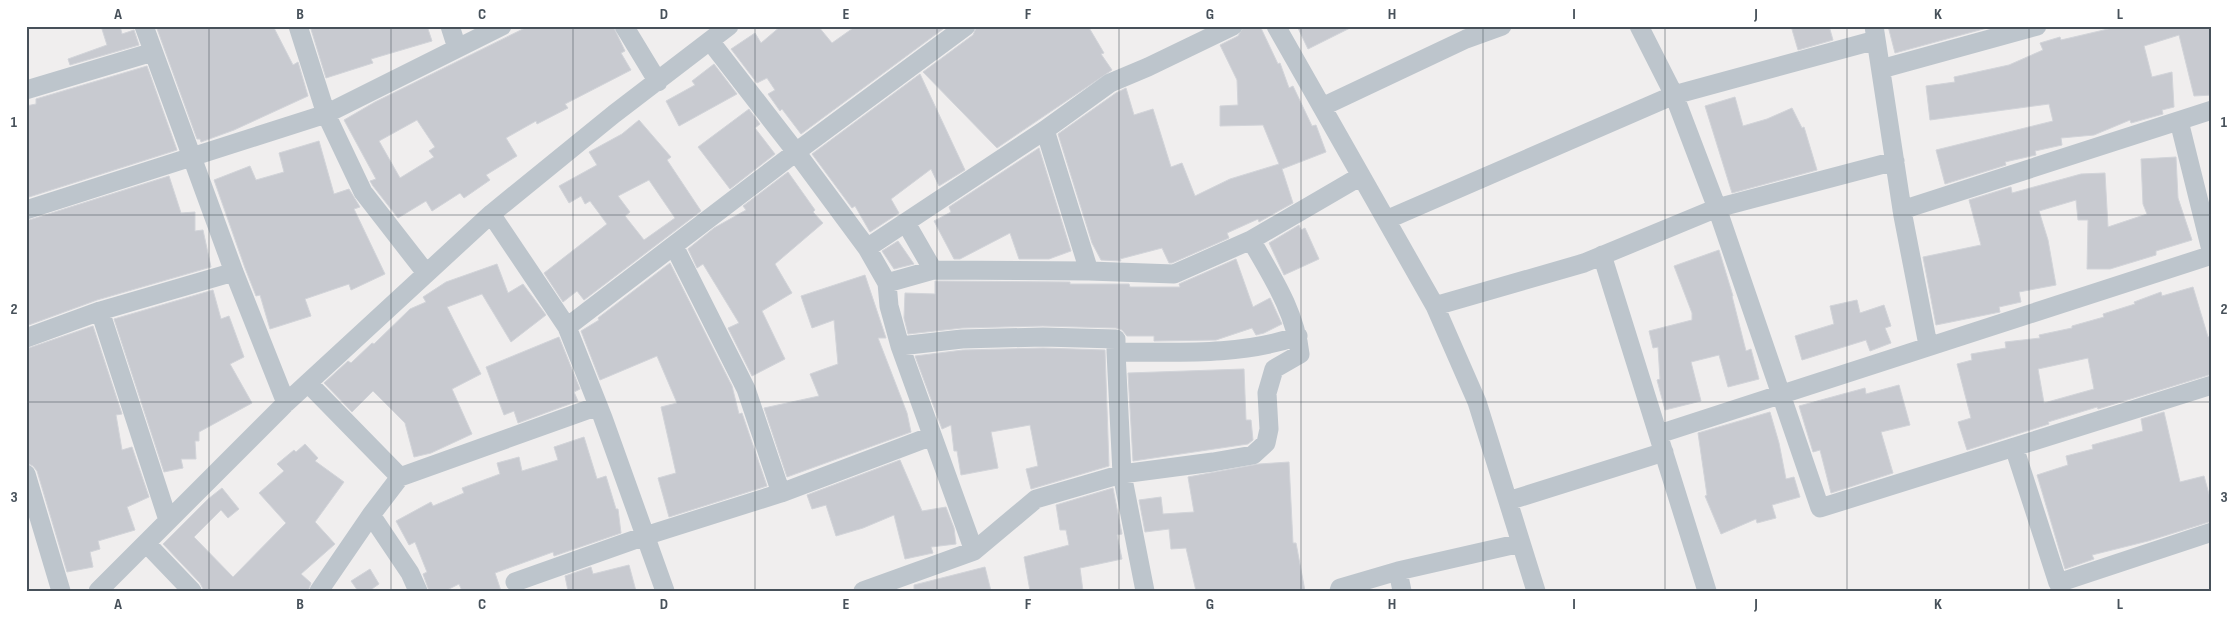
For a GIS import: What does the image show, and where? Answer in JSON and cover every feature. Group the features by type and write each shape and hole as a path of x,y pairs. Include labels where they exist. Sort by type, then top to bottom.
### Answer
{"street":[{"path":"144,26 234,272 286,403"},
{"path":"298,26 326,114 363,192 426,273"},
{"path":"450,26 457,48"},
{"path":"26,210 326,114 502,26"},
{"path":"624,26 658,82"},
{"path":"98,591 286,403 491,214 614,114 729,26"},
{"path":"567,327 796,152 966,26"},
{"path":"867,248 1045,130 1110,83 1233,26"},
{"path":"1276,26 1435,306 1477,402 1536,591"},
{"path":"1322,107 1466,39 1502,26"},
{"path":"1639,26 1674,95 1717,208 1820,508 2212,385"},
{"path":"1881,69 2037,26"},
{"path":"1386,220 1674,95 1875,33 1902,210 1928,346"},
{"path":"710,41 867,248 887,283 889,306 900,346 974,551"},
{"path":"26,90 153,52"},
{"path":"1902,210 2212,110"},
{"path":"1659,434 2212,255 2178,121"},
{"path":"1045,130 1089,271"},
{"path":"1435,306 1584,263 1717,208 1895,161"},
{"path":"887,283 933,270 1089,271 1174,274 1251,240 1361,176"},
{"path":"491,214 567,327 598,406 665,591"},
{"path":"906,223 933,270"},
{"path":"863,591 974,551 1036,499 1122,474 1213,462 1253,454 1266,443 1269,429 1267,393 1274,370 1300,354 1298,336 1287,302 1251,240"},
{"path":"674,246 746,389 780,493"},
{"path":"1602,255 1707,591"},
{"path":"26,338 100,312 234,272"},
{"path":"100,312 168,520"},
{"path":"1116,352 1188,352 1271,346 1298,336"},
{"path":"900,346 962,339 1043,337 1116,339 1122,474 1145,591"},
{"path":"308,383 400,477"},
{"path":"319,591 371,515 400,477 598,406"},
{"path":"515,582 645,536 780,493 932,436"},
{"path":"2014,447 2058,583 2212,532"},
{"path":"1508,500 1664,452"},
{"path":"26,474 61,591"},
{"path":"371,515 410,573 418,591"},
{"path":"146,543 192,591"},
{"path":"1339,591 1340,588 1398,570 1521,543"},
{"path":"1398,570 1402,591"}],"building":[{"path":"101,26 120,26 122,34 134,30 139,45 70,65 68,59 107,45"},
{"path":"156,26 273,26 293,65 298,62 308,96 234,130 201,142 200,139 197,139"},
{"path":"310,26 427,26 432,41 371,59 373,63 326,78"},
{"path":"529,26 613,26 625,51 621,53 631,70 565,104 568,108 537,124 536,121 506,138 517,156 486,175 490,180 464,198 460,193 432,211 426,201 398,218 370,181 376,179 344,120 375,102","holes":["417,120 435,147 429,151 434,157 400,178 379,141"]},
{"path":"781,26 818,26 832,43 856,26 947,26 801,134 782,109 780,111 768,94 775,90 767,78 757,83 731,49 755,33 761,43"},
{"path":"977,26 1088,26 1104,53 1101,54 1112,70 997,148 923,72 973,35"},
{"path":"1244,26 1260,26 1278,64 1280,63 1289,88 1293,86 1312,126 1316,125 1326,152 1282,169 1293,203 1259,222 1258,219 1227,233 1229,238 1172,263 1169,263 1162,248 1120,259 1121,261 1101,260 1092,243 1058,134 1126,88 1134,115 1153,109 1171,167 1182,163 1195,196 1230,179 1279,164 1263,125 1220,126 1220,106 1238,105 1237,80 1220,45 1238,36"},
{"path":"1297,26 1354,26 1308,49"},
{"path":"1791,26 1829,26 1833,40 1798,50"},
{"path":"1888,26 1987,26 1987,28 1895,53"},
{"path":"2121,26 2212,26 2212,95 2194,96 2179,35 2144,46 2152,77 2172,72 2174,107 2162,110 2163,114 2131,123 2130,120 2094,135 2061,138 2062,145 2035,151 2036,155 2005,162 2006,165 1945,184 1936,150 2053,121 2049,104 1930,120 1926,86 1955,82 1954,77 2009,65 2043,50 2040,43 2060,37 2061,40"},
{"path":"714,64 737,94 679,126 666,101 695,85 692,81"},
{"path":"147,66 177,150 26,198 26,106 36,104 36,99"},
{"path":"920,74 965,170 939,186 931,169 891,199 899,213 870,232 855,206 852,208 812,154"},
{"path":"1735,97 1743,126 1767,119 1792,108 1802,128 1804,127 1817,170 1732,193 1705,106"},
{"path":"749,109 760,124 755,128 775,154 730,189 698,147"},
{"path":"639,120 671,157 667,160 701,211 584,300 577,291 563,302 544,273 607,224 590,201 585,204 581,196 569,203 559,186 597,165 589,152 622,134","holes":["649,180 675,218 644,240 625,216 630,212 618,196"]},
{"path":"319,141 334,194 349,189 360,207 354,209 385,274 351,290 349,284 305,299 311,316 270,329 260,295 256,296 214,180 250,166 256,180 284,172 279,153"},
{"path":"1039,148 1071,251 1049,259 1019,259 1010,233 960,259 954,259 934,221 951,212 949,207"},
{"path":"2176,157 2178,198 2192,240 2156,251 2156,255 2110,269 2087,269 2088,220 2078,220 2076,200 2039,211 2048,240 2056,285 2019,292 2021,302 1999,307 2000,312 1936,325 1923,257 1981,245 1969,200 2011,187 2012,193 2081,174 2105,173 2108,227 2147,214 2143,204 2141,159"},
{"path":"788,172 815,210 813,212 823,223 775,264 792,293 762,311 785,359 752,376 728,328 739,323 703,264 697,268 688,249 714,228 746,210 743,206"},
{"path":"169,176 181,213 195,212 195,231 203,230 211,267 97,300 26,326 26,221"},
{"path":"1299,225 1301,230 1305,228 1319,259 1284,275 1269,243"},
{"path":"898,241 914,264 894,269 882,251"},
{"path":"1719,250 1733,296 1746,351 1751,349 1759,379 1728,387 1719,355 1691,362 1701,401 1665,410 1657,380 1660,379 1658,347 1653,348 1649,331 1692,320 1692,313 1674,266"},
{"path":"1236,259 1253,307 1270,298 1282,324 1256,335 1252,328 1216,340 1154,341 1154,336 1127,336 1122,330 1116,328 1043,326 962,328 908,334 904,318 905,293 935,294 935,281 1070,282 1070,284 1129,284 1130,287 1180,287 1179,284"},
{"path":"670,263 732,386 739,414 742,413 767,486 669,517 658,478 676,473 661,407 677,403 657,356 600,380 581,331 599,320 598,318"},
{"path":"497,264 508,293 523,284 546,315 511,342 482,294 447,307 481,374 452,389 472,434 431,453 414,457 405,423 373,391 352,412 324,383 348,361 351,363 372,343 374,344 410,309 426,302 423,297 446,282"},
{"path":"865,275 886,338 878,338 907,413 911,432 787,477 764,408 819,396 810,374 838,364 834,320 812,328 801,296"},
{"path":"2193,287 2208,337 2212,336 2212,374 2098,409 2097,407 2048,422 2049,424 1967,450 1958,422 1971,418 1957,364 1972,360 1971,354 2006,348 2005,342 2040,338 2039,335 2072,328 2072,326 2104,317 2103,314 2135,304 2134,302 2161,292 2162,296","holes":["2088,358 2094,389 2044,403 2038,369"]},
{"path":"213,290 221,319 229,316 244,357 230,364 252,403 199,432 199,441 195,441 196,459 181,459 183,468 164,472 114,319"},
{"path":"1857,300 1860,313 1884,305 1891,326 1885,328 1891,343 1870,351 1866,340 1802,360 1795,336 1834,324 1830,306"},
{"path":"93,326 122,414 116,415 122,450 132,447 149,497 127,507 135,530 98,541 100,549 90,552 93,567 67,572 37,471 27,463 26,459 26,349"},
{"path":"559,337 580,389 574,392 578,401 518,423 514,411 504,415 486,367"},
{"path":"1043,348 1105,350 1109,466 1031,489 1026,469 1038,466 1030,425 991,432 998,468 961,475 957,451 954,451 951,425 942,429 915,356 963,350"},
{"path":"1244,369 1246,420 1251,420 1253,440 1248,444 1133,461 1128,373"},
{"path":"1899,385 1910,425 1881,432 1893,473 1831,493 1820,450 1813,452 1799,406 1865,388 1866,394"},
{"path":"1770,412 1779,443 1786,479 1794,477 1800,497 1772,505 1776,518 1757,523 1756,519 1721,534 1705,496 1707,495 1698,433"},
{"path":"2164,412 2180,482 2204,476 2212,505 2212,521 2148,541 2092,555 2094,559 2065,569 2037,475 2068,465 2066,456 2093,449 2092,445 2143,431 2141,419"},
{"path":"584,437 597,479 606,476 616,509 618,509 621,533 554,556 553,552 495,573 501,591 462,591 459,584 445,591 429,591 423,574 427,572 415,542 409,545 396,521 431,502 433,506 464,493 462,488 500,474 497,463 519,457 522,471 558,460 554,447"},
{"path":"305,444 318,458 315,461 344,482 315,522 335,544 301,574 311,583 308,591 204,591 200,583 163,544 208,499 222,488 239,509 228,518 221,510 194,537 233,577 286,523 259,493 284,471 277,464 294,450 296,452"},
{"path":"900,460 922,511 946,507 954,528 956,544 931,547 933,553 905,559 894,515 863,528 836,536 826,505 812,509 807,495"},
{"path":"1289,462 1293,543 1296,543 1305,591 1196,591 1186,548 1171,549 1169,529 1145,532 1139,500 1161,497 1163,514 1194,512 1188,477 1259,464"},
{"path":"1113,488 1122,534 1117,535 1122,559 1080,568 1083,591 1030,591 1024,557 1069,545 1066,530 1060,530 1056,505"},
{"path":"629,565 636,591 568,591 565,576 591,567 593,574"},
{"path":"985,567 991,591 914,591 914,585"},
{"path":"370,569 379,584 369,591 358,591 351,581"}]}
